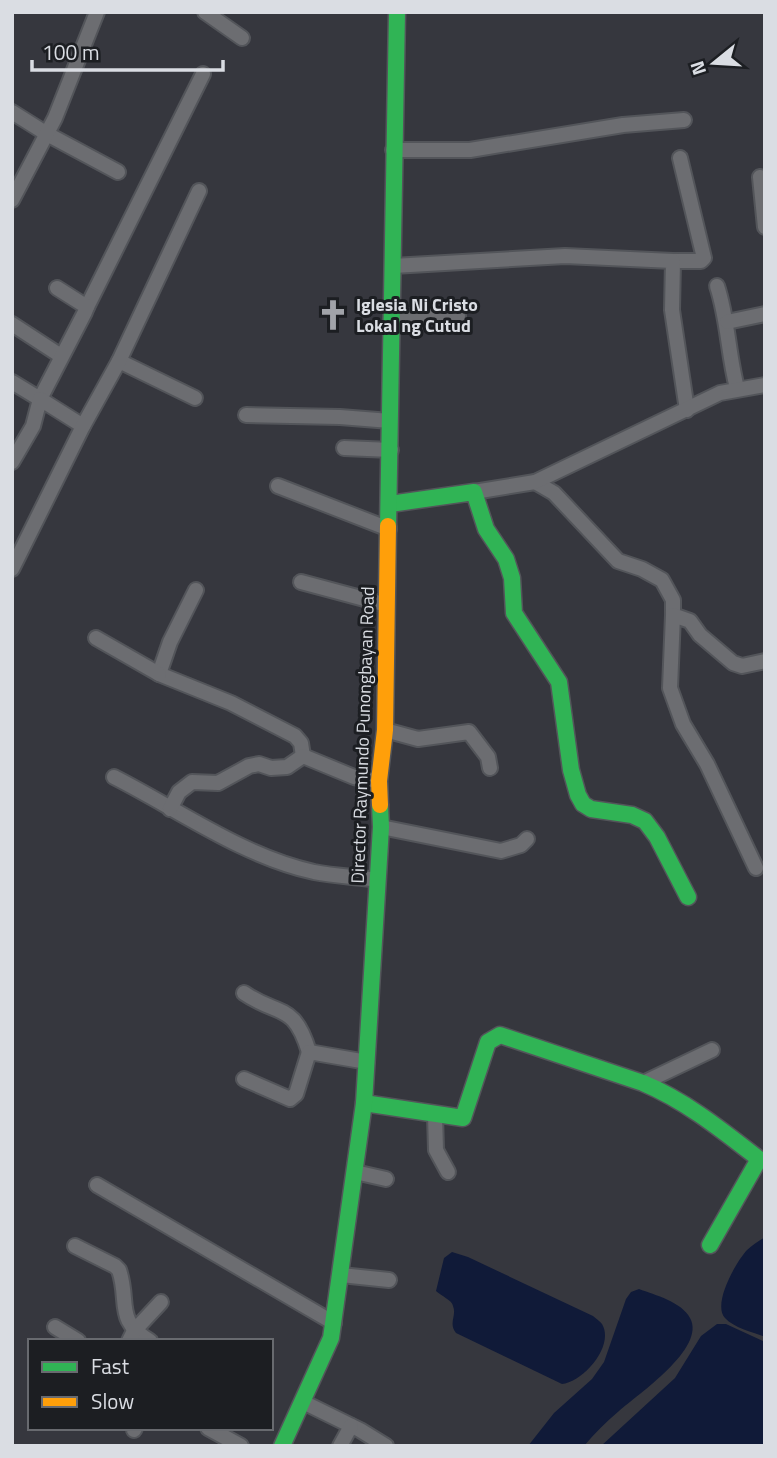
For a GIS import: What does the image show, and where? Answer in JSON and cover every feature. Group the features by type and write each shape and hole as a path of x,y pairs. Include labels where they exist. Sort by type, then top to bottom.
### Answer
{"street":[{"path":"12,200 17,183 47,134 97,12"},
{"path":"205,12 221,17 242,38"},
{"name":"Director Raymundo Punongbayan Road","path":"282,1446 331,1338 364,1103 381,827 379,781 385,730 397,12"},
{"path":"12,462 33,426 40,399 203,74"},
{"path":"12,112 118,172"},
{"path":"393,150 470,150 658,120 684,120"},
{"path":"393,266 565,256 701,261 704,258 680,158"},
{"path":"760,177 765,227"},
{"path":"12,569 83,426 119,361 199,191"},
{"path":"674,261 672,310 687,410"},
{"path":"716,286 727,322 730,361 737,388"},
{"path":"57,288 87,307"},
{"path":"727,322 765,314"},
{"path":"392,316 458,316"},
{"path":"12,324 61,356"},
{"path":"119,361 195,398"},
{"path":"12,382 83,426"},
{"path":"390,504 535,482 720,393 765,385"},
{"path":"246,415 390,421"},
{"path":"344,448 390,450"},
{"path":"535,482 554,493 618,561 642,569 662,580 673,600 670,688 684,724 707,764 757,868"},
{"path":"278,486 389,529"},
{"path":"474,492 486,529 506,559 513,578 514,613 559,682 571,770 578,795 583,804 591,809 632,815 645,821 657,836 688,897"},
{"path":"301,582 387,605"},
{"path":"159,674 170,642 196,590"},
{"path":"673,615 690,621 700,635 733,663 742,666 765,661"},
{"path":"96,638 159,674 231,703 295,736 301,743 303,756"},
{"path":"385,730 418,738 469,732 488,757 490,768"},
{"path":"303,756 354,776 379,781"},
{"path":"170,809 179,792 192,782 218,783 249,766 287,766 303,756"},
{"path":"114,777 225,838 281,862 315,872 378,880"},
{"path":"381,827 501,850 521,845 527,839"},
{"path":"244,993 281,1010 296,1021 303,1032 309,1052 296,1094 290,1099 244,1079"},
{"path":"364,1103 460,1119 465,1115 488,1042 500,1035 643,1083 662,1091 762,1158 710,1245"},
{"path":"643,1083 712,1050"},
{"path":"309,1052 367,1062"},
{"path":"435,1115 436,1150 448,1172"},
{"path":"355,1172 386,1179"},
{"path":"97,1185 334,1323"},
{"path":"75,1246 119,1270 124,1314 132,1336 161,1302"},
{"path":"341,1275 389,1280"},
{"path":"55,1327 75,1339"},
{"path":"303,1402 386,1446"},
{"path":"340,1446 351,1426"},
{"path":"212,1430 241,1446"}],"water":[{"path":"765,1237 765,1337 738,1327 725,1318 721,1303 737,1264 747,1250"},
{"path":"452,1252 593,1316 602,1324 605,1333 601,1352 595,1362 579,1377 562,1384 456,1333 452,1304 436,1291 444,1258"},
{"path":"639,1289 675,1303 690,1318 693,1330 689,1343 680,1356 584,1446 528,1446 554,1413 592,1379 604,1362 626,1299 631,1292"},
{"path":"717,1324 726,1324 765,1342 765,1446 601,1446 675,1378 701,1336"}],"traffic: fast":[{"path":"388,526 397,12"},
{"path":"390,504 474,492 486,529 506,559 512,578 514,613 559,682 571,770 578,795 583,804 591,809 632,815 645,821 657,837 688,897"},
{"path":"282,1446 331,1338 364,1103 381,827 380,805"},
{"path":"364,1103 463,1118 488,1042 500,1035 643,1083 689,1108 759,1159 710,1245"}],"traffic: slow":[{"path":"380,805 379,781 385,730 388,526"}],"place":[{"name":"Iglesia Ni Cristo Lokal ng Cutud","path":"333,315"}]}
